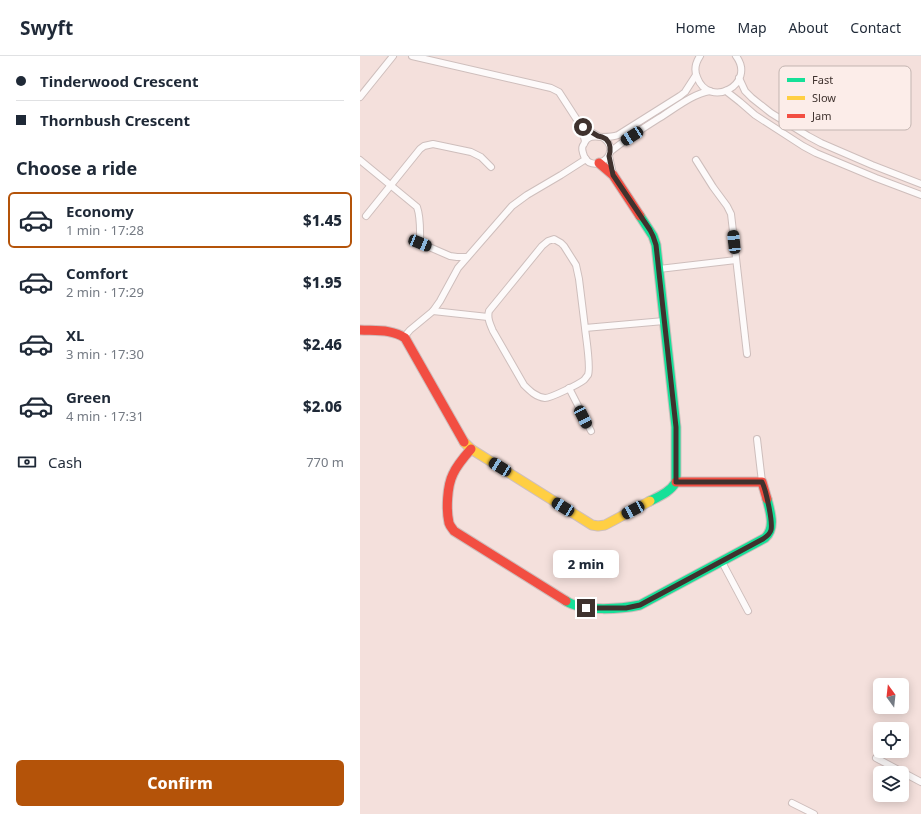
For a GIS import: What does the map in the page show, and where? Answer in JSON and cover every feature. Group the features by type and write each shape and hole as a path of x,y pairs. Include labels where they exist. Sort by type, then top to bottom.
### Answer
{"street":[{"path":"360,97 393,56"},
{"path":"412,56 552,88 559,92 581,126 585,141"},
{"path":"700,56 695,66 698,81 703,87 718,93 733,88 738,82 741,74 741,67 736,56"},
{"path":"696,75 685,92 680,96 618,135 593,136 585,141 582,149 586,159 595,164 605,161 609,154 622,142 690,98 710,91"},
{"path":"739,78 746,91 752,98 779,117"},
{"path":"726,91 755,115 810,150 921,195"},
{"path":"646,117 650,124"},
{"path":"581,126 606,139 609,143 609,154 613,175"},
{"path":"799,130 821,143 921,184"},
{"path":"366,216 424,146 433,144 477,154 491,167"},
{"path":"404,337 433,311 458,268 512,206 527,195 586,159"},
{"path":"360,160 417,207 420,221 420,243 450,256 467,257"},
{"path":"696,160 731,214 747,354"},
{"path":"360,330 393,332 404,337 462,440 470,449 592,525 605,525 673,487 676,482 676,427 656,245 653,236 613,175 599,163"},
{"path":"554,239 564,246 576,265 585,328 589,366 588,373 584,380 548,398 540,397 531,392 524,385 494,331 488,317 489,311 542,246 548,241 554,239"},
{"path":"450,256 458,268"},
{"path":"659,269 736,260"},
{"path":"433,311 488,317"},
{"path":"585,328 664,321"},
{"path":"569,388 591,431"},
{"path":"470,449 460,461 450,479 448,518 454,531 572,605 586,608 626,608 640,605 722,562 767,536 771,530 770,519 766,492 762,482 757,439"},
{"path":"676,482 762,482"},
{"path":"722,562 748,611"},
{"path":"876,758 921,782"},
{"path":"792,803 814,814"}],"traffic: fast":[{"path":"640,216 653,236 656,245 676,427 676,482 668,491 650,501"},
{"path":"566,601 582,607 602,609 623,608 640,605 765,538 771,524 771,514 767,499"}],"traffic: slow":[{"path":"464,442 471,449 592,525 605,525 650,501"}],"traffic: jam":[{"path":"599,163 613,175 640,216"},
{"path":"360,330 395,333 405,338 464,442"},
{"path":"471,449 459,464 451,479 447,505 450,526 454,531 566,601"},
{"path":"676,482 762,482 767,499"}],"route":[{"path":"583,127 606,139 609,143 609,156 613,175 650,230 656,245 676,427 676,482 762,482 766,492 771,527 771,530 763,539 640,605 626,608 586,608"}]}
